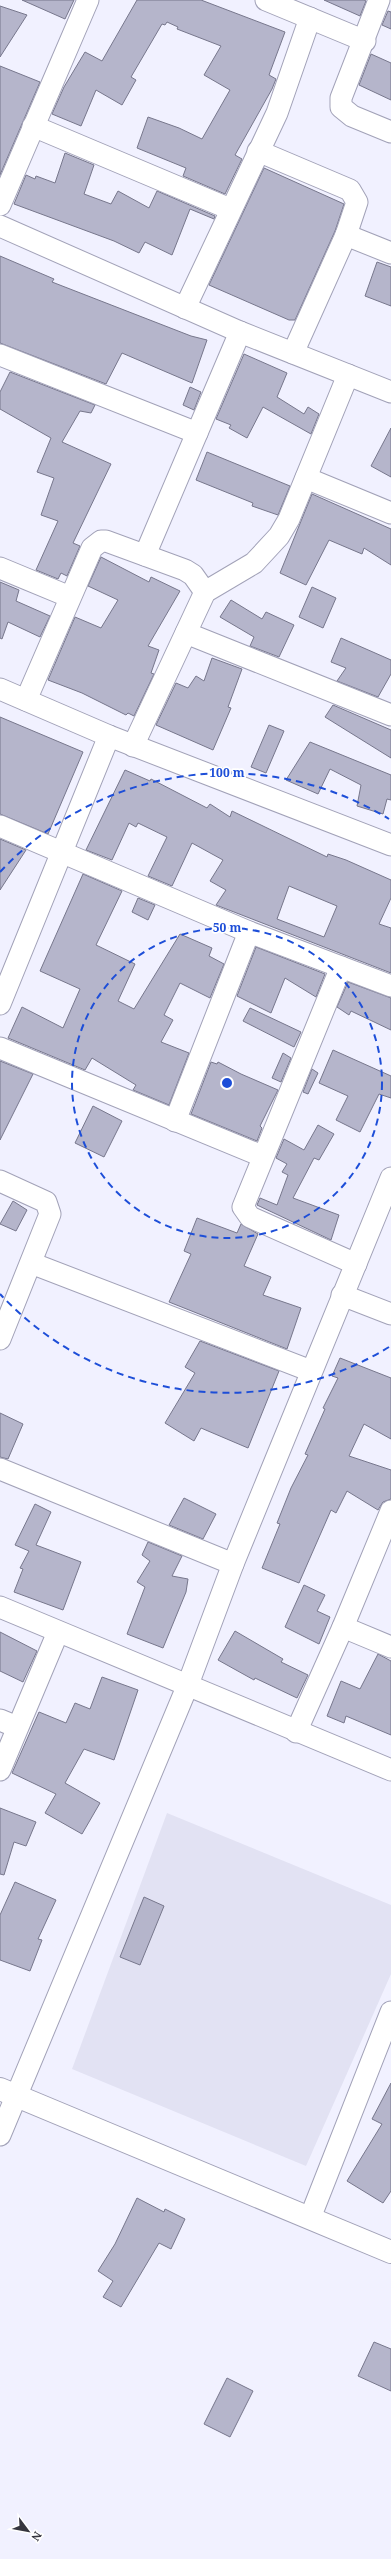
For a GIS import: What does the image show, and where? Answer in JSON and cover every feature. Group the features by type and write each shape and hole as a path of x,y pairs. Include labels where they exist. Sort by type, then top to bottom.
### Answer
{"street":[{"path":"0,205 88,0"},
{"path":"266,0 365,40"},
{"path":"379,0 365,40 341,98 341,107 352,116 391,132"},
{"path":"185,308 230,209 277,113 310,18"},
{"path":"33,126 230,209"},
{"path":"258,151 350,190 357,202 346,235 293,353"},
{"path":"0,226 240,332 391,392"},
{"path":"346,235 391,253"},
{"path":"146,555 196,433 240,332"},
{"path":"0,355 196,433"},
{"path":"133,746 205,592 254,563 279,536 289,518 348,375"},
{"path":"306,478 391,513"},
{"path":"26,700 92,548 100,541 106,541 185,570 193,575 205,592"},
{"path":"0,568 70,597"},
{"path":"186,633 391,715"},
{"path":"0,689 133,746 389,839"},
{"path":"0,1004 63,853 109,736"},
{"path":"0,826 249,932 391,986"},
{"path":"175,1122 249,932"},
{"path":"341,967 262,1156 244,1203 246,1214 356,1264"},
{"path":"0,1048 175,1122 262,1156"},
{"path":"0,2135 9,2092 187,1687 233,1564 391,1178"},
{"path":"0,1181 46,1202 50,1214 0,1339"},
{"path":"31,1263 312,1371"},
{"path":"342,1295 391,1314"},
{"path":"0,1469 233,1564"},
{"path":"296,1732 343,1627 391,1511"},
{"path":"0,1607 187,1687 391,1770"},
{"path":"343,1627 391,1647"},
{"path":"0,1770 9,1724 58,1632"},
{"path":"310,2218 386,2041 391,2012"},
{"path":"9,2092 391,2252"}],"shaded area":[{"path":"167,1813 391,1905 391,1974 306,2166 72,2069"}],"building":[{"path":"22,0 74,0 65,19"},
{"path":"137,0 201,0 285,32 269,75 276,79 272,89 235,155 242,159 225,194 183,176 186,168 137,148 148,117 179,128 202,139 230,90 204,75 221,46 177,29 178,27 167,22 165,25 162,24 131,77 136,80 122,105 96,90 81,126 52,114 64,87 85,52 102,61"},
{"path":"324,0 364,0 366,1 360,16"},
{"path":"0,6 27,15 0,57"},
{"path":"388,11 391,12 391,29 382,25"},
{"path":"371,54 391,63 391,100 359,85"},
{"path":"0,66 40,82 0,175"},
{"path":"65,153 94,165 84,194 111,204 118,191 149,208 157,191 215,216 214,219 190,209 172,255 145,242 139,253 114,241 14,204 26,175 35,179 36,176 55,183"},
{"path":"264,168 344,204 335,231 295,320 289,320 209,285"},
{"path":"0,256 54,279 52,282 191,336 207,340 192,383 122,353 106,384 0,343"},
{"path":"377,262 391,267 391,306 365,296"},
{"path":"244,354 287,373 277,397 304,414 308,407 319,414 311,434 263,407 247,438 229,428 231,425 216,419"},
{"path":"10,372 95,405 91,413 80,411 62,442 111,464 73,543 80,546 67,576 61,573 58,579 36,570 58,521 41,515 54,478 37,472 51,438 0,409 0,392"},
{"path":"190,387 201,392 194,410 183,405"},
{"path":"391,428 391,477 371,466"},
{"path":"207,452 290,486 278,515 252,506 253,503 196,480"},
{"path":"312,494 391,529 391,565 364,548 362,554 329,540 306,585 280,573"},
{"path":"101,557 149,582 151,577 180,591 148,646 159,650 151,673 154,674 134,716 128,713 126,715 82,693 48,680 75,617 101,628 118,600 88,586"},
{"path":"0,582 19,590 16,601 50,616 40,637 8,622 2,639 0,638"},
{"path":"312,587 336,598 323,628 299,617"},
{"path":"231,600 262,619 266,612 294,625 279,657 250,646 254,637 220,617"},
{"path":"341,638 391,660 391,674 378,697 337,681 346,668 331,662"},
{"path":"212,658 242,669 228,707 231,708 213,750 156,725 176,683 188,688 196,676 204,681"},
{"path":"333,705 391,730 391,758 325,717"},
{"path":"0,717 83,752 48,834 0,814"},
{"path":"269,725 284,731 266,773 251,767"},
{"path":"310,742 391,775 391,800 387,799 383,814 357,806 361,785 330,769 318,794 286,780"},
{"path":"125,770 150,781 151,779 207,808 210,804 230,817 232,811 327,857 328,854 346,860 391,880 391,898 379,924 391,928 391,973 216,905 226,890 210,881 223,860 192,843 172,886 148,876 167,837 138,823 136,827 129,823 112,860 86,850","holes":["289,886 337,906 324,937 277,919"]},
{"path":"0,839 26,850 0,890"},
{"path":"83,874 122,891 96,945 135,964 118,1001 134,1009 180,934 212,948 209,956 224,964 210,998 180,983 164,1015 173,1020 161,1042 189,1053 169,1105 133,1090 136,1085 92,1058 85,1070 8,1038 22,1007 63,1028 80,989 40,971"},
{"path":"138,898 155,905 148,920 132,912"},
{"path":"256,947 325,974 316,997 285,978 271,1013 237,996"},
{"path":"348,982 391,998 391,1030 351,1011 349,1015 337,1007"},
{"path":"250,1008 301,1032 294,1047 243,1021"},
{"path":"333,1050 391,1076 391,1098 379,1094 360,1132 336,1120 348,1096 319,1083"},
{"path":"283,1053 291,1058 281,1082 272,1078"},
{"path":"0,1061 33,1074 0,1140"},
{"path":"211,1062 217,1064 218,1062 278,1090 260,1126 262,1128 257,1141 191,1114"},
{"path":"312,1069 318,1073 308,1094 303,1092"},
{"path":"93,1106 122,1121 104,1157 75,1143"},
{"path":"318,1125 334,1134 319,1160 314,1158 293,1198 339,1215 331,1240 257,1205 260,1198 277,1205 288,1175 282,1172 287,1164 276,1158 284,1139 304,1150"},
{"path":"13,1201 27,1210 16,1231 0,1224"},
{"path":"197,1218 237,1233 241,1224 258,1234 244,1266 271,1277 263,1295 301,1308 287,1349 169,1302 191,1254 184,1251"},
{"path":"200,1341 279,1371 248,1448 201,1428 194,1441 165,1423 195,1373 185,1367"},
{"path":"340,1358 391,1378 391,1439 364,1424 349,1456 391,1470 391,1499 383,1502 378,1510 347,1491 336,1513 331,1510 299,1583 262,1568 280,1524 277,1523 291,1488 308,1455 305,1454 325,1409 323,1408 338,1378 332,1376"},
{"path":"0,1413 23,1424 8,1459 0,1457"},
{"path":"184,1498 216,1514 203,1539 169,1525"},
{"path":"35,1504 51,1512 36,1545 81,1562 63,1610 14,1592 23,1569 20,1568 29,1551 15,1545"},
{"path":"148,1542 182,1556 172,1576 188,1579 186,1592 163,1648 127,1634 145,1587 137,1582 150,1561 142,1555"},
{"path":"304,1585 325,1595 317,1611 330,1617 319,1644 285,1627"},
{"path":"235,1631 283,1659 281,1662 308,1675 297,1698 255,1678 254,1680 218,1660"},
{"path":"0,1632 37,1651 23,1682 0,1671"},
{"path":"378,1654 391,1661 391,1735 346,1716 344,1723 327,1716 341,1681 360,1689"},
{"path":"102,1677 138,1690 114,1760 84,1749 65,1783 100,1803 82,1834 45,1813 56,1794 12,1773 39,1712 66,1723 75,1703 90,1709"},
{"path":"0,1808 36,1822 26,1846 14,1842 4,1875 0,1874"},
{"path":"15,1882 56,1900 38,1939 42,1940 30,1971 0,1960 0,1915"},
{"path":"144,1897 164,1906 140,1965 120,1957"},
{"path":"391,2083 391,2191 383,2203 347,2181 382,2124 372,2119"},
{"path":"137,2198 164,2212 165,2209 185,2219 171,2249 159,2243 121,2307 103,2297 113,2281 98,2271 115,2244"},
{"path":"374,2342 391,2349 391,2391 358,2376"},
{"path":"227,2378 253,2391 230,2437 204,2424"}]}
